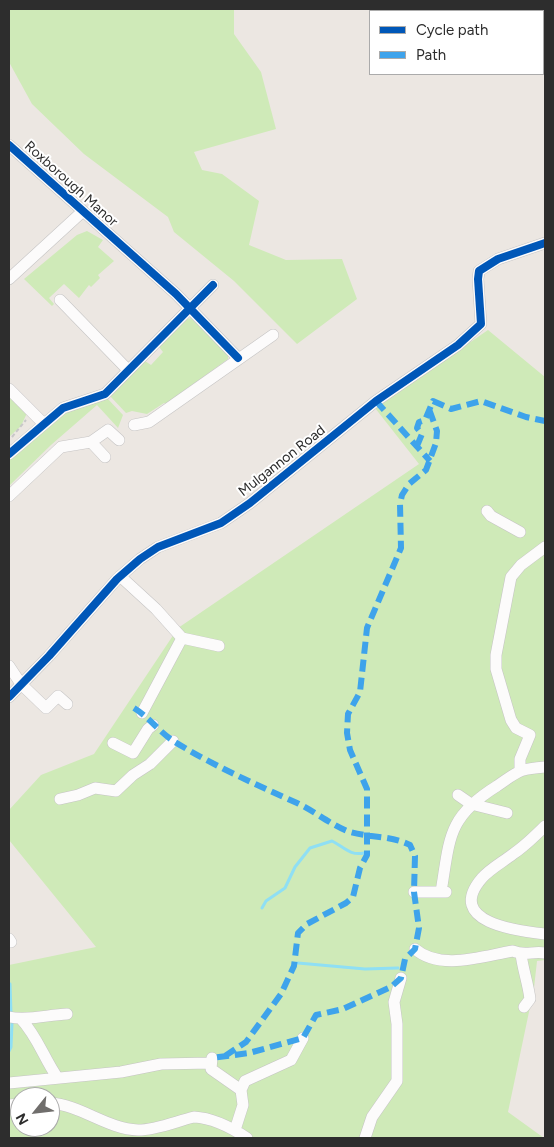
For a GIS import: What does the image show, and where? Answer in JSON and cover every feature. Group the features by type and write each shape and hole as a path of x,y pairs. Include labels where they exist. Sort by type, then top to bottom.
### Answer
{"street":[{"name":"Roxborough Manor","path":"9,145 82,212 114,245 190,308 238,358"},
{"name":"Roxborough Manor","path":"9,279 82,212"},
{"name":"Mulgannon Road","path":"9,697 120,576 140,559 158,547 213,527 228,518 300,464 376,401 458,345 481,324 478,279 480,271 498,259 545,243"},
{"path":"9,454 63,408 105,394 128,370 151,351 213,285"},
{"path":"66,300 128,370"},
{"path":"134,425 149,422 238,358 273,336"},
{"path":"9,389 43,424"},
{"path":"9,496 61,447 91,442 108,430 119,440"},
{"path":"91,442 105,457"},
{"path":"487,511 491,516 520,532"},
{"path":"520,770 520,759 530,734 516,728 511,720 496,669 496,655 511,577 521,565 545,547"},
{"path":"120,576 156,608 182,638 219,646"},
{"path":"142,713 182,638"},
{"path":"9,666 21,684 46,708 58,696 67,704"},
{"path":"113,743 133,753 148,729 153,726"},
{"path":"60,799 96,788 116,791 133,775 150,764 173,741"},
{"path":"414,892 444,892 451,835 463,811 470,804 520,770 545,767"},
{"path":"458,795 470,804 507,813"},
{"path":"545,826 524,846 483,877 475,888 472,899 480,918 512,930 545,934"},
{"path":"415,949 424,957 437,961 490,958 513,951 522,954 545,953"},
{"path":"522,954 522,965 528,977 530,999 524,1008"},
{"path":"365,1138 372,1117 396,1081 397,1024 394,1002 401,978"},
{"path":"9,1016 21,1019 39,1015 67,1014"},
{"path":"21,1019 33,1032 42,1054 58,1077"},
{"path":"235,1130 243,1105 241,1090 245,1081 291,1060 303,1038"},
{"path":"9,1083 121,1072 161,1064 211,1060 211,1069 241,1090"},
{"path":"60,1105 76,1108 122,1127 137,1130 194,1117 208,1119 235,1130 248,1138"}],"path":[{"path":"9,440 24,426 32,412"}],"green space":[{"path":"9,9 234,9 234,34 261,72 276,129 194,152 202,170 222,174 259,201 249,245 286,260 342,259 357,299 297,344 234,281 174,232 168,217 84,154 32,104 9,62"},
{"path":"545,9 545,36 544,10 451,10"},
{"path":"87,231 103,240 98,247 114,261 98,275 100,278 91,287 89,285 79,298 64,284 49,298 54,304 52,306 24,279 77,235"},
{"path":"191,318 228,354 228,359 166,404 164,403 147,414 132,411 126,413 110,396 145,361 151,365 163,352 159,347 187,319"},
{"path":"488,330 545,377 545,960 537,961 534,988 508,1112 544,1138 9,1138 9,965 96,947 9,840 9,810 41,775 94,754 178,628 419,464 375,408"},
{"path":"9,394 27,413 21,426 9,437"},
{"path":"107,398 123,415 118,428 97,405 51,445 9,486 9,460 35,435 64,413"}],"waterway":[{"path":"262,908 266,901 285,888 295,867 310,848 332,841 351,852 364,853"},
{"path":"298,963 365,969 398,968"},
{"path":"10,984 11,1013"},
{"path":"9,1051 11,1047 12,1023"}],"marked path":[{"path":"376,401 430,461"},
{"path":"417,446 422,434 417,428 419,422 425,420 433,401 451,409 481,401 526,417 545,421"},
{"path":"225,1056 246,1042 281,994 294,966 298,933 307,924 346,903 353,897 360,868 367,855 367,789 350,750 347,733 348,714 360,692 367,628 401,548 400,504 402,495 409,484 426,470 436,443 437,431 429,409"},
{"path":"134,708 169,738 205,759 297,803 347,831 395,840 410,845 415,856 414,892 419,928 415,949 405,959 401,978 391,987 343,1009 316,1015 303,1038 249,1053 212,1058"}],"cycle path":[{"path":"9,145 176,294 238,358"},
{"path":"9,697 49,656 117,579 140,559 158,547 221,523 250,503 376,401 458,345 481,324 479,271 498,259 545,243"},
{"path":"9,454 63,408 105,394 213,285"}]}
